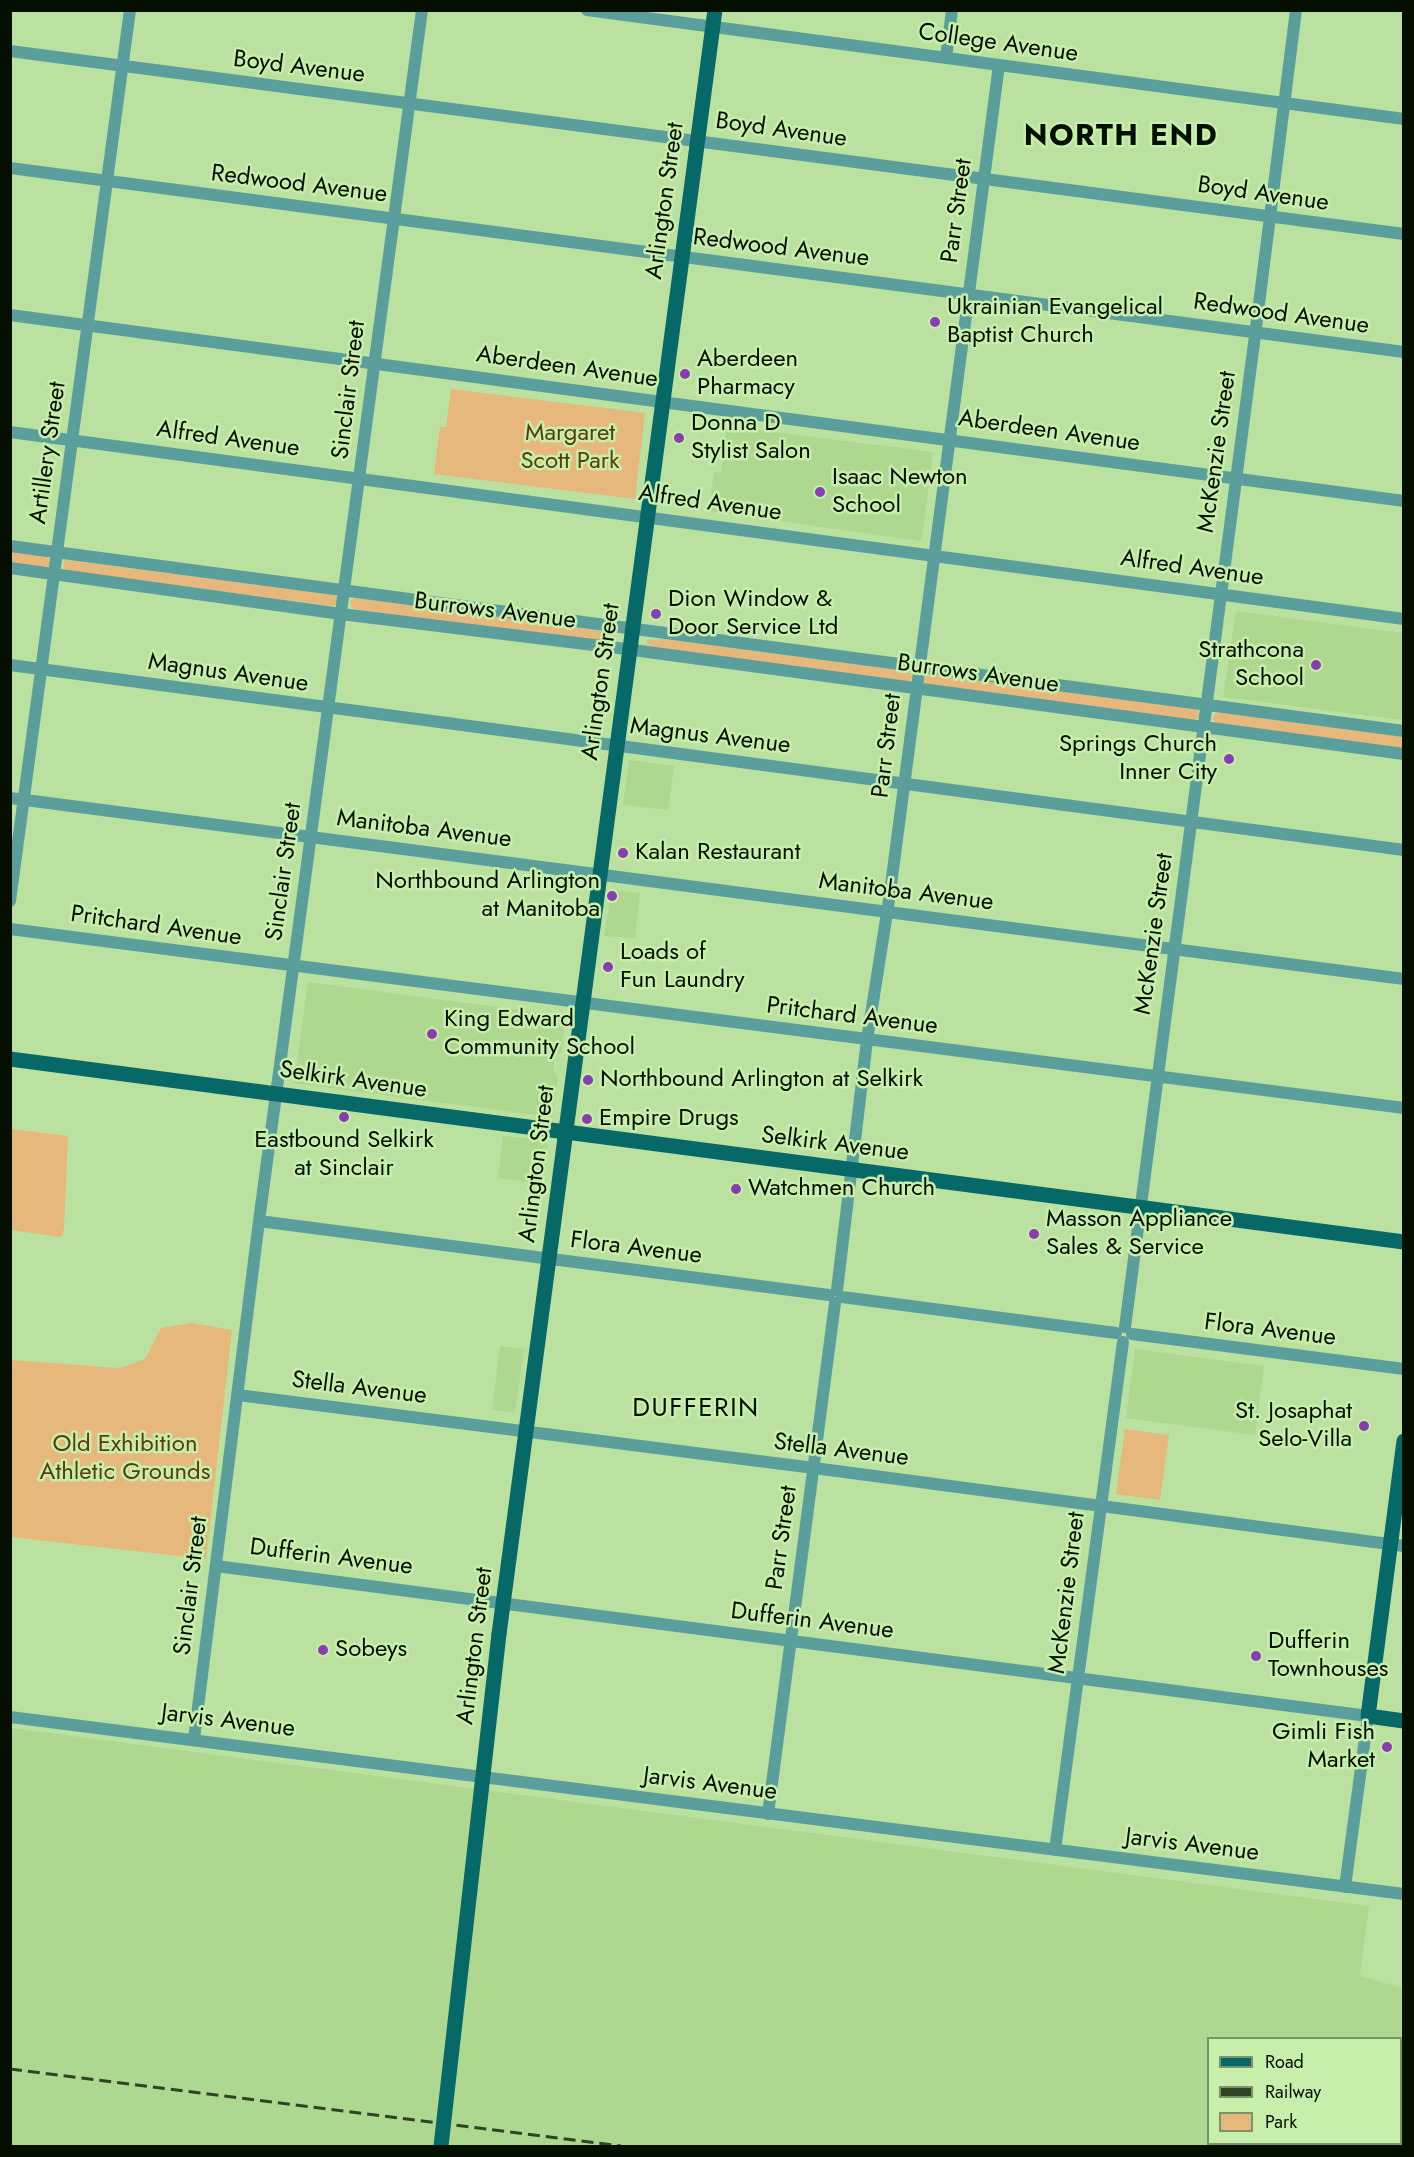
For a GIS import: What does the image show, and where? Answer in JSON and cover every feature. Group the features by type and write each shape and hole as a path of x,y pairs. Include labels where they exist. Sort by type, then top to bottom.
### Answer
{"main road":[{"name":"Arlington Street","path":"441,2146 500,1634 715,10"},
{"name":"Selkirk Avenue","path":"10,1059 1404,1242"},
{"path":"1368,1716 1397,1545 1404,1441"},
{"name":"Dufferin Avenue","path":"1368,1716 1404,1721"}],"street":[{"name":"Artillery Street","path":"10,901 130,10"},
{"name":"Sinclair Street","path":"194,1739 260,1221 422,10"},
{"name":"College Avenue","path":"586,10 1404,119"},
{"path":"946,58 952,10"},
{"name":"McKenzie Street","path":"1055,1850 1256,333 1296,10"},
{"name":"Boyd Avenue","path":"10,51 1404,234"},
{"name":"Parr Street","path":"768,1814 867,1040 887,912 999,65"},
{"name":"Redwood Avenue","path":"10,168 1404,352"},
{"name":"Aberdeen Avenue","path":"10,315 1404,501"},
{"name":"Alfred Avenue","path":"10,432 1404,619"},
{"name":"Burrows Avenue","path":"10,546 1404,731"},
{"name":"Burrows Avenue","path":"10,568 341,614 629,649 1404,754"},
{"name":"Magnus Avenue","path":"10,665 1404,850"},
{"name":"Manitoba Avenue","path":"10,798 1404,979"},
{"name":"Pritchard Avenue","path":"10,929 1404,1108"},
{"name":"Flora Avenue","path":"260,1221 1404,1369"},
{"name":"Stella Avenue","path":"238,1395 1397,1545"},
{"name":"Dufferin Avenue","path":"216,1566 1368,1716"},
{"name":"Jarvis Avenue","path":"10,1716 1404,1894"},
{"path":"1345,1887 1368,1716"}],"shaded area":[{"name":"Isaac Newton School","path":"727,426 933,452 922,538 920,541 709,511 714,472 721,473"},
{"name":"Strathcona School","path":"1236,611 1403,633 1403,720 1223,697"},
{"path":"629,760 674,766 668,810 623,805"},
{"path":"612,890 640,893 635,938 604,936"},
{"name":"King Edward Community School","path":"308,982 566,1016 561,1052 555,1057 553,1069 558,1076 553,1114 550,1117 294,1083"},
{"path":"503,1136 545,1140 548,1148 543,1184 498,1178"},
{"path":"500,1346 524,1349 515,1413 492,1410"},
{"path":"1135,1349 1264,1366 1255,1435 1126,1418"},
{"path":"11,1728 1369,1906 1360,1976 1403,1988 1403,2146 11,2146"}],"green space":[{"name":"Margaret Scott Park","path":"451,389 645,413 635,499 434,474 440,427 446,427"},
{"path":"11,552 47,557 51,560 50,566 11,563"},
{"path":"66,560 334,595 338,598 337,604 332,606 68,571 63,567"},
{"path":"356,598 596,630 615,636 615,639 594,641 354,609 350,602"},
{"path":"663,639 907,671 912,677 909,682 655,648 647,644 647,640"},
{"path":"927,674 1195,709 1200,715 1193,720 926,684 924,678"},
{"path":"1217,712 1403,737 1403,748 1216,723 1212,719"},
{"path":"11,1129 68,1136 64,1229 61,1237 11,1230"},
{"name":"Old Exhibition Athletic Grounds","path":"192,1323 232,1330 206,1559 11,1537 11,1360 120,1368 145,1359 161,1328"},
{"path":"1125,1429 1169,1435 1160,1500 1116,1494"}],"railway":[{"path":"10,2069 621,2146"}],"place":[{"name":"Ukrainian Evangelical Baptist Church","path":"935,322"},
{"name":"Aberdeen Pharmacy","path":"685,374"},
{"name":"Donna D Stylist Salon","path":"679,438"},
{"name":"Isaac Newton School","path":"820,492"},
{"name":"Dion Window & Door Service Ltd","path":"656,614"},
{"name":"Strathcona School","path":"1316,665"},
{"name":"Springs Church Inner City","path":"1229,759"},
{"name":"Kalan Restaurant","path":"623,853"},
{"name":"Northbound Arlington at Manitoba","path":"612,896"},
{"name":"Loads of Fun Laundry","path":"608,967"},
{"name":"King Edward Community School","path":"432,1034"},
{"name":"Northbound Arlington at Selkirk","path":"588,1080"},
{"name":"Eastbound Selkirk at Sinclair","path":"344,1117"},
{"name":"Empire Drugs","path":"587,1119"},
{"name":"Watchmen Church","path":"736,1189"},
{"name":"Masson Appliance Sales & Service","path":"1034,1234"},
{"name":"St. Josaphat Selo-Villa","path":"1364,1426"},
{"name":"Sobeys","path":"323,1650"},
{"name":"Dufferin Townhouses","path":"1256,1656"},
{"name":"Gimli Fish Market","path":"1387,1747"}],"district":[{"name":"NORTH END","path":"1121,138"},
{"name":"DUFFERIN","path":"696,1410"}]}
